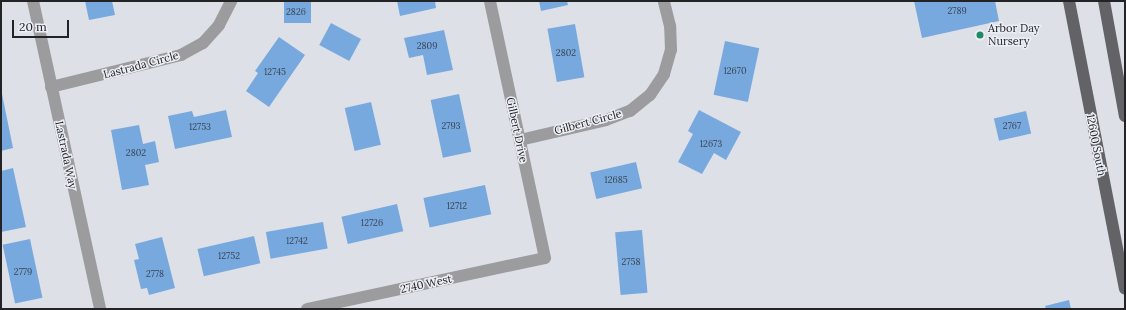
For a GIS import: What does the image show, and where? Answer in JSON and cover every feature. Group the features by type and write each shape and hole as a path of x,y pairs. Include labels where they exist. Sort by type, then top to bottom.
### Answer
{"main road":[{"name":"12600 South","path":"1069,1 1125,288"},
{"path":"1104,1 1125,116"}],"street":[{"name":"Lastrada Way","path":"33,1 100,309"},
{"name":"Lastrada Circle","path":"51,87 181,55 203,43 219,25 231,1"},
{"name":"Gilbert Drive","path":"490,1 545,258"},
{"name":"Gilbert Circle","path":"520,140 606,120 630,111 650,95 664,74 671,50 670,26 664,2"},
{"name":"2740 West","path":"307,309 545,258"}],"building":[{"path":"85,1 112,1 115,15 89,20"},
{"path":"284,1 311,1 311,23 284,23"},
{"path":"397,1 435,1 436,8 400,16"},
{"path":"539,1 567,1 568,5 541,11"},
{"path":"914,1 995,1 999,21 922,38"},
{"path":"331,23 361,39 349,61 319,45"},
{"path":"575,24 584,77 557,82 547,29"},
{"path":"444,30 453,70 427,75 423,55 409,58 404,38"},
{"path":"279,37 305,55 269,107 246,91 258,73 255,71"},
{"path":"725,41 759,48 748,102 714,95"},
{"path":"2,94 13,148 1,151 1,95"},
{"path":"459,94 471,152 443,158 431,100"},
{"path":"371,102 381,145 355,151 345,108"},
{"path":"226,110 232,137 175,149 168,116 192,111 194,117"},
{"path":"699,110 741,132 726,160 714,153 702,174 678,162 693,134 688,131"},
{"path":"1026,111 1031,133 999,141 994,118"},
{"path":"139,125 143,144 155,141 159,162 145,165 149,185 122,190 111,130"},
{"path":"636,162 642,188 596,199 590,173"},
{"path":"13,168 26,227 1,232 1,171"},
{"path":"485,185 491,214 430,227 423,198"},
{"path":"397,204 403,231 348,244 341,217"},
{"path":"323,222 328,249 271,259 266,232"},
{"path":"642,230 647,293 621,295 615,232"},
{"path":"254,236 260,263 204,276 197,249"},
{"path":"162,237 175,288 149,295 147,288 141,289 134,260 139,259 135,244"},
{"path":"30,239 42,298 15,304 3,245"},
{"path":"1069,300 1071,309 1046,309 1045,306"}],"place":[{"name":"Arbor Day Nursery","path":"980,35"}]}
